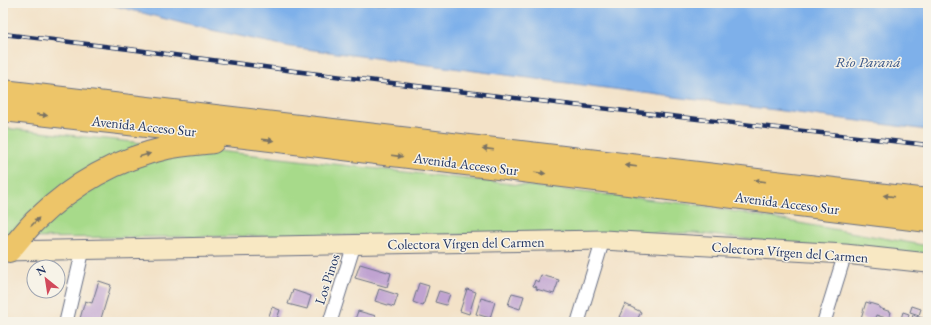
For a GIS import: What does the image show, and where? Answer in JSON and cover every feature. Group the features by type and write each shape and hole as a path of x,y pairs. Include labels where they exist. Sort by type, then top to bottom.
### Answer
{"highway":[{"name":"Avenida Acceso Sur","path":"3,92 928,200"},
{"name":"Avenida Acceso Sur","path":"3,110 245,137 928,220"},
{"path":"6,251 51,206 63,196 95,175 130,159 168,148 245,137"}],"main road":[{"name":"Colectora Vírgen del Carmen","path":"6,251 602,240 845,254 928,263"}],"street":[{"path":"578,322 602,240"},
{"name":"Los Pinos","path":"330,322 354,245"},
{"path":"66,322 83,250"},
{"path":"825,322 845,254"}],"green space":[{"path":"3,128 698,205 928,246 928,260 694,233 3,238"}],"water":[{"name":"Río Paraná","path":"104,3 928,3 928,130 291,47 193,26"}],"building":[{"path":"360,264 391,273 387,287 355,278"},
{"path":"541,275 559,280 554,294 536,289 537,287 533,286 535,280 538,282"},
{"path":"99,281 111,285 100,322 79,322 85,301 92,303"},
{"path":"419,283 429,286 423,306 413,302"},
{"path":"379,289 398,295 394,307 375,301"},
{"path":"467,289 476,292 469,314 460,311"},
{"path":"293,290 311,296 307,309 288,304"},
{"path":"439,291 450,294 446,305 435,302"},
{"path":"512,293 524,296 520,309 508,305"},
{"path":"481,298 495,302 490,318 476,314"},
{"path":"866,302 891,312 889,319 876,315 874,322 861,318"},
{"path":"625,304 641,312 636,322 630,322 619,317"},
{"path":"912,306 921,309 919,315 910,312"},
{"path":"272,307 280,310 276,322 267,322"},
{"path":"358,311 376,316 374,322 354,322"},
{"path":"903,312 909,314 907,322 900,322"},
{"path":"913,315 928,320 928,322 911,322"}],"railway":[{"path":"3,34 564,104 928,145"}]}
